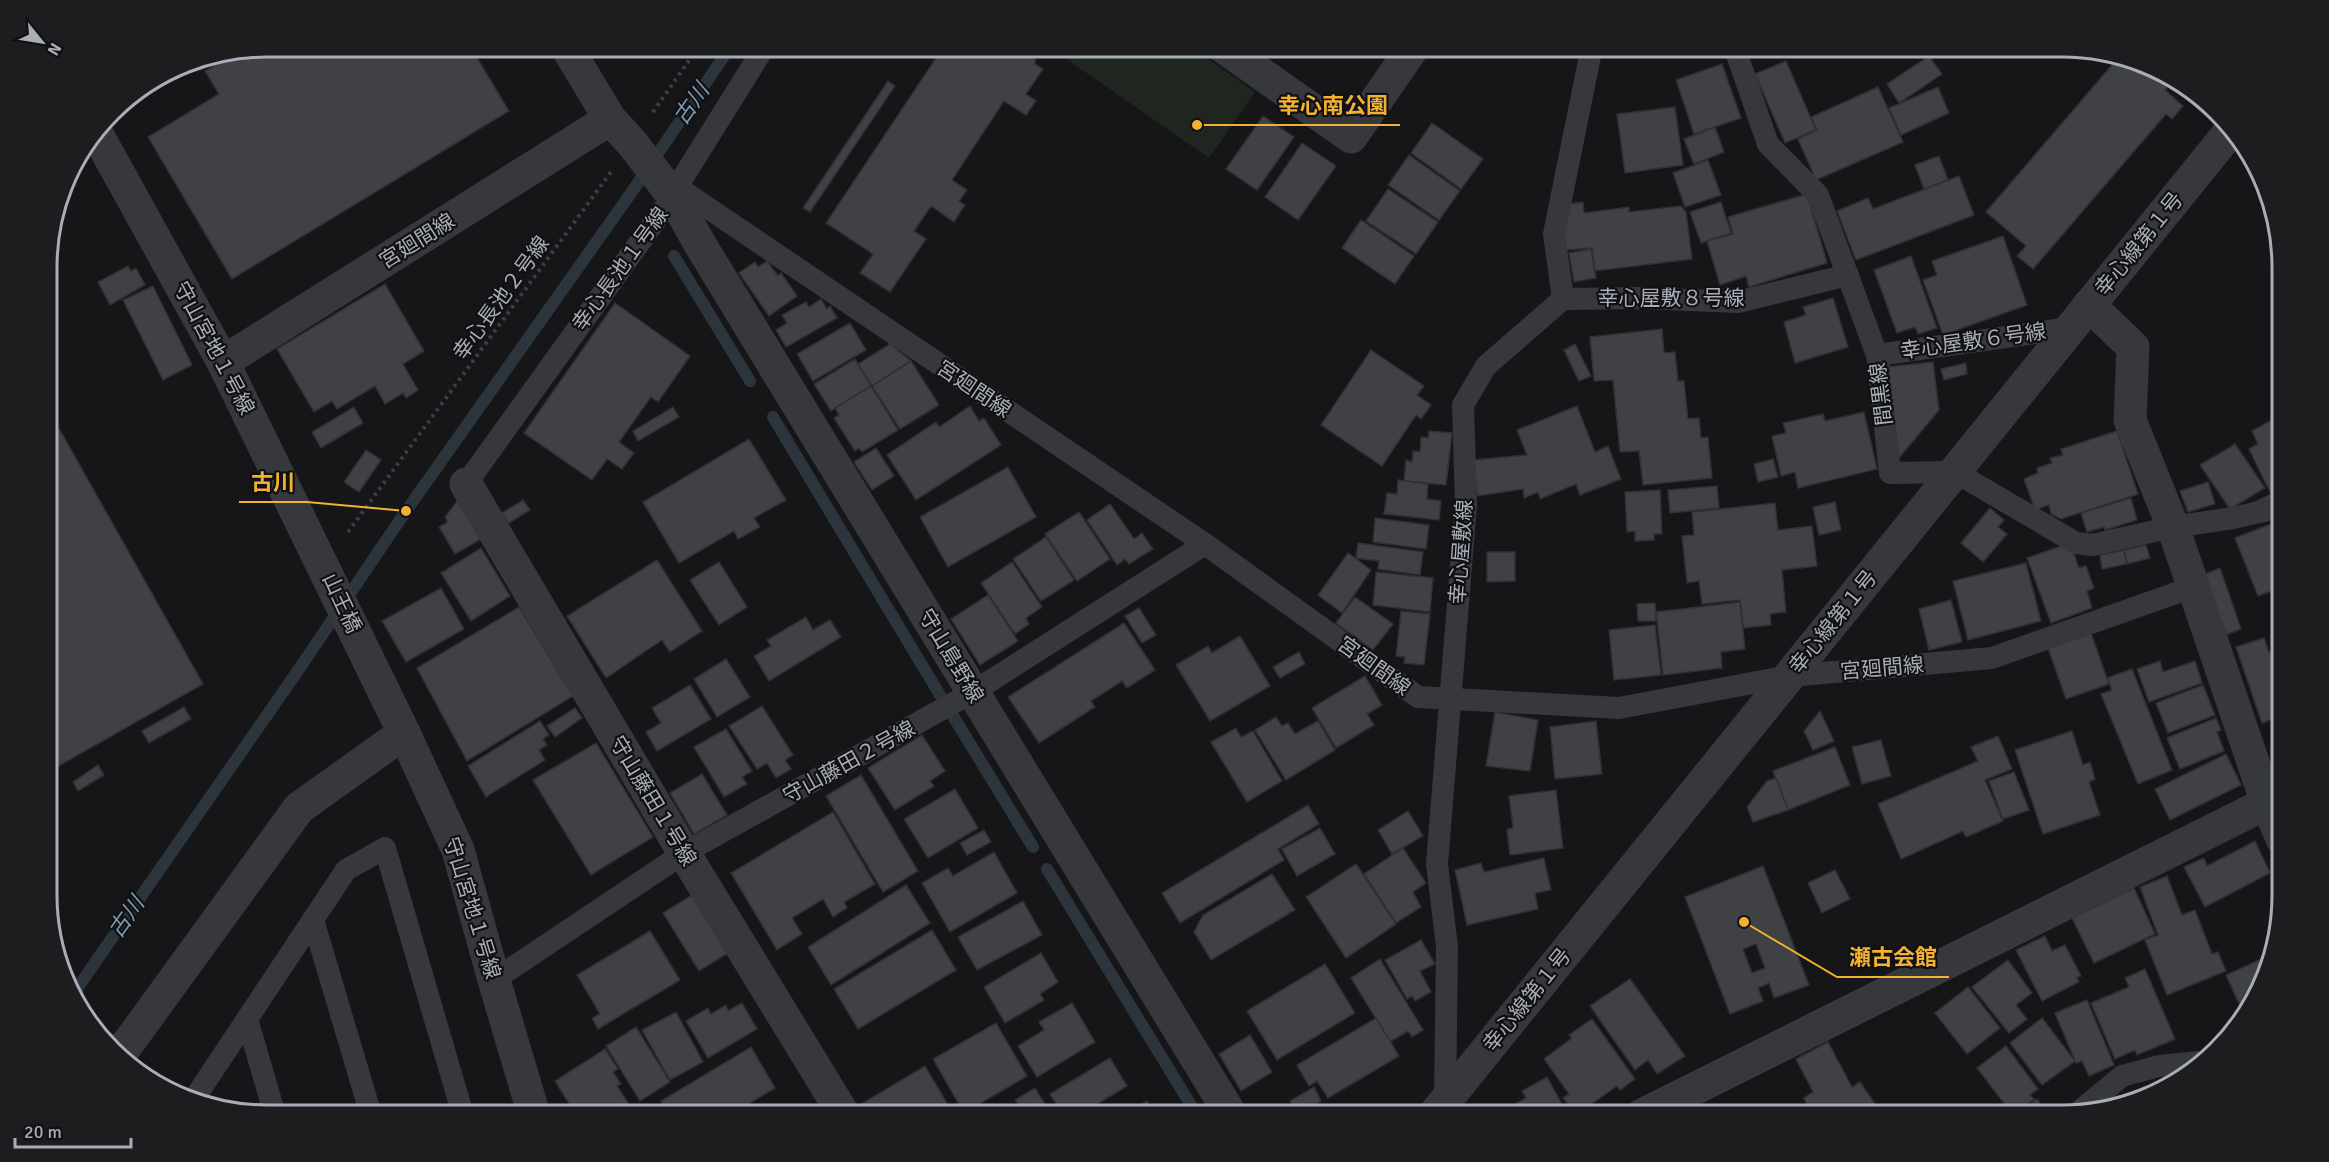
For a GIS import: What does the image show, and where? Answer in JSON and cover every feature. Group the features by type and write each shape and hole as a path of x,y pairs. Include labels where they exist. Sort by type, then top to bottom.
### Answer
{"street":[{"path":"573,57 610,119 632,143"},
{"path":"1238,57 1351,137 1406,57"},
{"name":"宮廻間線","path":"224,362 610,119"},
{"name":"幸心線第１号","path":"1441,1105 2226,136"},
{"name":"守山宮地１号線","path":"99,140 224,362 324,565"},
{"name":"守山島野線","path":"632,143 675,191 973,692 1225,1105"},
{"path":"1674,1105 2271,793 2193,587 2173,527 2130,420 2133,347 2080,316"},
{"name":"守山藤田１号線","path":"466,484 684,853 838,1105"},
{"name":"山王橋","path":"324,565 360,641"},
{"name":"守山宮地１号線","path":"360,641 458,850 531,1105"},
{"path":"123,1048 299,808 405,733"}],"lane":[{"name":"幸心長池１号線","path":"466,484 675,191 758,57"},
{"path":"1563,299 1554,234 1590,57"},
{"name":"間黒線","path":"1738,57 1768,144 1818,195 1848,275 1877,355 1890,473 1955,472"},
{"name":"宮廻間線","path":"675,191 1204,544 1418,697 1619,708 1789,676 1992,658 2193,587"},
{"name":"幸心屋敷８号線","path":"1563,299 1641,298 1738,302 1848,275"},
{"name":"幸心屋敷線","path":"1439,1105 1447,947 1437,864 1466,504 1463,405 1486,366 1563,299"},
{"name":"幸心屋敷６号線","path":"1877,355 2080,316"},
{"path":"1955,472 2076,543 2092,545 2272,509"},
{"name":"守山藤田２号線","path":"494,980 684,853 973,692 1204,544"},
{"path":"198,1093 346,870 385,848 459,1105"},
{"path":"313,920 368,1105"},
{"path":"247,1019 272,1105"},
{"path":"2089,1103 2122,1076 2159,1066 2188,1063"}],"path":[{"name":"幸心長池２号線","path":"324,565 632,143 691,57"}],"shaded area":[{"path":"1063,57 1205,57 1255,92 1209,158"}],"building":[{"path":"267,57 477,57 509,111 232,279 148,137 219,94 205,71 219,62"},
{"path":"937,57 1036,57 1035,64 1043,69 1026,94 1036,101 1026,115 1004,101 952,180 967,190 959,201 965,205 954,222 931,206 914,231 926,239 890,292 860,273 873,254 826,223"},
{"path":"1928,57 1942,74 1899,103 1887,84"},
{"path":"1786,61 1816,130 1785,143 1755,74"},
{"path":"2113,63 2143,73 2169,86 2165,90 2183,106 2172,119 2166,114 2033,269 2017,256 2026,246 1986,212"},
{"path":"1722,64 1741,118 1694,134 1676,80"},
{"path":"888,81 895,86 810,212 803,208"},
{"path":"1878,87 1903,142 1816,180 1798,139 1817,130 1811,117"},
{"path":"1938,87 1949,113 1901,135 1889,108"},
{"path":"1675,107 1683,165 1625,173 1617,114"},
{"path":"1263,116 1294,137 1257,190 1226,169"},
{"path":"1432,123 1483,159 1461,189 1411,153"},
{"path":"1715,127 1724,152 1694,164 1684,139"},
{"path":"1302,143 1336,166 1298,220 1265,197"},
{"path":"1409,155 1460,191 1439,220 1388,185"},
{"path":"1939,156 1948,180 1924,189 1915,165"},
{"path":"1708,160 1721,195 1685,207 1673,173"},
{"path":"1959,176 1974,215 1856,260 1837,211 1868,198 1873,209"},
{"path":"1388,189 1438,222 1416,254 1366,221"},
{"path":"1807,194 1827,263 1749,287 1746,276 1720,285 1707,241 1733,234 1728,217"},
{"path":"1583,202 1584,213 1629,207 1629,212 1681,206 1686,212 1692,259 1595,271 1592,248 1566,250 1563,226 1567,204"},
{"path":"1721,202 1731,233 1701,243 1690,212"},
{"path":"1361,220 1414,256 1395,284 1342,248"},
{"path":"2003,236 2027,305 1943,335 1923,280 1937,275 1932,261"},
{"path":"1591,249 1596,278 1574,282 1569,253"},
{"path":"1911,256 1937,328 1918,334 1915,327 1897,333 1874,270"},
{"path":"767,261 778,276 781,273 797,296 769,316 739,273 755,262 758,267"},
{"path":"128,266 131,271 136,268 145,285 110,305 98,282"},
{"path":"385,284 424,351 403,364 418,390 406,398 403,393 385,404 375,386 337,409 332,401 314,412 277,349"},
{"path":"153,286 192,365 163,380 123,300"},
{"path":"1833,298 1848,347 1795,363 1784,322 1806,315 1803,307"},
{"path":"821,299 827,309 830,306 837,318 786,347 776,330 787,323 782,315 806,302 809,307"},
{"path":"615,303 690,356 658,402 651,397 619,442 634,453 622,469 607,459 592,480 524,433"},
{"path":"850,323 866,350 813,381 797,354"},
{"path":"1662,329 1664,353 1675,352 1678,381 1684,381 1688,419 1699,418 1701,438 1708,437 1712,478 1643,485 1639,451 1620,452 1613,380 1594,381 1590,337"},
{"path":"890,344 911,361 872,386 858,364"},
{"path":"1575,344 1591,376 1579,381 1564,350"},
{"path":"1371,350 1424,386 1417,395 1431,405 1421,419 1416,415 1382,466 1321,425"},
{"path":"855,359 871,386 831,411 814,384"},
{"path":"911,361 939,405 900,429 872,386"},
{"path":"1933,362 1939,410 1899,458 1887,367"},
{"path":"1966,363 1967,374 1944,380 1941,369"},
{"path":"871,386 898,430 862,452 859,448 855,451 834,418 839,415 835,408"},
{"path":"970,406 979,421 984,418 1001,445 916,500 887,455 936,422 939,427"},
{"path":"1577,406 1595,452 1608,446 1621,479 1580,495 1576,484 1540,499 1538,492 1524,498 1523,489 1477,496 1474,460 1527,455 1517,430"},
{"path":"354,407 363,423 321,448 312,432"},
{"path":"673,407 679,417 638,441 633,431"},
{"path":"1864,412 1877,469 1798,488 1795,472 1781,476 1772,436 1786,433 1783,423 1823,414 1825,421"},
{"path":"2272,420 2272,502 2253,503 2271,494 2249,449 2258,444 2252,431"},
{"path":"57,425 203,684 57,767"},
{"path":"1429,431 1452,433 1446,485 1404,481 1406,460 1412,462 1413,451 1420,452 1421,437 1428,438"},
{"path":"2117,431 2138,494 2061,519 2051,514 2049,505 2035,510 2024,479 2038,473 2037,468 2052,463 2050,458 2063,455 2061,449"},
{"path":"749,439 786,500 754,518 760,527 738,539 734,531 679,563 643,502"},
{"path":"2235,444 2265,488 2230,509 2200,465"},
{"path":"876,448 894,476 872,490 854,462"},
{"path":"366,450 381,460 359,492 344,482"},
{"path":"1773,459 1778,477 1758,482 1754,464"},
{"path":"1008,467 1036,517 948,567 920,517"},
{"path":"1398,480 1428,484 1427,499 1441,501 1439,520 1384,514 1387,493 1397,494"},
{"path":"2208,482 2215,504 2188,512 2180,491"},
{"path":"1717,486 1719,508 1670,513 1668,490"},
{"path":"1660,490 1662,534 1654,534 1654,540 1635,541 1635,531 1627,532 1625,492"},
{"path":"2131,498 2137,520 2105,530 2104,527 2087,532 2081,513"},
{"path":"458,500 481,539 455,554 439,527 448,522 445,517"},
{"path":"523,500 530,510 509,523 502,513"},
{"path":"1835,502 1841,530 1819,535 1813,507"},
{"path":"1775,503 1778,530 1812,526 1817,566 1782,570 1786,612 1770,614 1771,625 1743,628 1740,600 1702,604 1699,581 1687,583 1682,536 1694,535 1692,512"},
{"path":"1110,504 1134,539 1142,533 1153,549 1129,564 1125,559 1117,565 1087,520"},
{"path":"1990,508 2004,520 1998,527 2007,534 1983,562 1961,543"},
{"path":"1079,512 1110,559 1077,581 1045,534"},
{"path":"1375,518 1429,525 1426,549 1373,542"},
{"path":"2272,524 2272,591 2258,596 2235,538"},
{"path":"1046,537 1074,580 1041,601 1013,559"},
{"path":"1358,543 1423,552 1420,575 1378,569 1379,561 1356,558"},
{"path":"2070,543 2079,568 2086,566 2094,588 2087,591 2092,608 2051,623 2027,558"},
{"path":"2146,545 2150,558 2127,564 2124,550"},
{"path":"481,548 510,596 471,621 441,573"},
{"path":"2124,550 2127,564 2102,569 2100,555"},
{"path":"1487,552 1515,552 1515,581 1487,582"},
{"path":"1348,553 1371,570 1342,613 1318,595"},
{"path":"657,560 702,631 670,652 662,640 606,678 567,616"},
{"path":"719,562 747,607 719,625 690,580"},
{"path":"1012,562 1042,607 1026,618 1029,624 1015,634 981,583"},
{"path":"2026,563 2041,621 1968,640 1953,581"},
{"path":"2220,568 2241,629 2223,636 2201,576"},
{"path":"1376,572 1433,578 1430,612 1373,605"},
{"path":"441,588 464,629 406,662 382,621"},
{"path":"988,595 1018,641 980,665 951,619"},
{"path":"1355,597 1393,624 1373,650 1336,623"},
{"path":"1951,600 1962,642 1929,650 1919,609"},
{"path":"1740,602 1745,649 1721,652 1722,668 1663,675 1656,612"},
{"path":"1655,603 1656,621 1638,621 1637,604"},
{"path":"519,607 573,696 467,761 417,668"},
{"path":"1139,608 1156,635 1142,643 1125,616"},
{"path":"1401,611 1430,614 1424,665 1404,663 1405,657 1396,656"},
{"path":"806,617 813,630 830,620 841,637 769,681 754,656 771,646 767,640"},
{"path":"1124,623 1155,670 1127,688 1122,681 1091,701 1095,707 1039,743 1008,697"},
{"path":"1655,625 1661,675 1614,680 1609,630"},
{"path":"2091,633 2109,684 2066,699 2048,648"},
{"path":"1240,636 1270,686 1210,721 1176,665 1208,646 1212,653"},
{"path":"2264,638 2269,652 2272,651 2272,720 2262,723 2236,647"},
{"path":"1299,652 1305,664 1280,678 1273,667"},
{"path":"726,659 750,697 717,717 694,679"},
{"path":"2160,661 2163,672 2195,661 2202,683 2149,702 2137,669"},
{"path":"2132,669 2172,770 2138,784 2101,694 2112,690 2107,678"},
{"path":"1365,676 1382,705 1367,714 1374,725 1336,748 1312,708"},
{"path":"690,685 711,719 657,751 646,732 661,723 652,708"},
{"path":"2203,685 2215,715 2168,733 2156,703"},
{"path":"762,706 793,755 785,760 791,769 776,778 767,763 757,769 729,726"},
{"path":"184,707 191,719 149,743 142,731"},
{"path":"575,708 582,718 555,737 547,726"},
{"path":"1820,711 1834,741 1813,750 1804,731"},
{"path":"1495,712 1538,720 1530,771 1486,766"},
{"path":"1276,717 1282,726 1288,723 1295,734 1318,721 1335,750 1286,780 1255,730"},
{"path":"2216,718 2221,730 2217,732 2224,751 2180,769 2167,738"},
{"path":"540,721 549,735 543,739 547,745 539,750 545,760 486,797 468,766"},
{"path":"1596,721 1602,774 1555,779 1550,727"},
{"path":"1236,728 1241,737 1253,731 1282,781 1247,802 1211,742"},
{"path":"726,729 752,771 742,777 747,784 724,797 694,747"},
{"path":"2072,731 2083,765 2090,762 2095,779 2089,782 2100,815 2043,834 2015,750"},
{"path":"922,735 945,771 930,781 934,786 895,810 868,768"},
{"path":"1998,736 2012,769 1985,780 2003,821 1966,837 1963,831 1901,859 1878,804 1978,761 1971,747"},
{"path":"1881,740 1891,776 1862,784 1852,747"},
{"path":"596,743 653,837 591,875 533,780"},
{"path":"1835,747 1850,785 1788,810 1773,771"},
{"path":"2226,754 2241,785 2170,820 2155,789"},
{"path":"98,765 104,775 78,791 73,782"},
{"path":"2014,772 2029,810 2003,819 1989,781"},
{"path":"702,774 727,815 694,834 670,793"},
{"path":"861,775 918,871 883,892 826,796"},
{"path":"1776,778 1788,810 1753,822 1747,807 1767,781"},
{"path":"955,789 978,828 928,858 904,819"},
{"path":"1556,790 1563,848 1510,855 1507,829 1513,828 1509,796"},
{"path":"1308,805 1319,824 1278,849 1284,860 1180,923 1162,893"},
{"path":"1408,811 1423,836 1392,854 1378,830"},
{"path":"833,812 875,884 844,902 847,908 833,917 823,899 792,918 802,934 777,950 731,873"},
{"path":"1320,828 1335,854 1297,876 1282,849"},
{"path":"984,830 991,842 967,855 960,843"},
{"path":"2255,841 2270,873 2205,907 2184,867 2204,858 2207,866"},
{"path":"1403,848 1426,883 1413,892 1421,907 1396,923 1364,874"},
{"path":"994,852 1017,893 950,932 922,883 948,868 953,876"},
{"path":"1544,858 1551,890 1535,893 1538,909 1467,925 1455,870 1481,863 1484,872"},
{"path":"1356,864 1396,924 1346,958 1306,897"},
{"path":"1763,866 1809,985 1774,998 1769,983 1758,988 1763,1001 1730,1014 1685,897","holes":["1756,944 1765,968 1752,973 1743,949"]},
{"path":"1835,870 1850,899 1822,913 1808,883"},
{"path":"1272,874 1295,910 1211,960 1194,932 1203,915"},
{"path":"2167,876 2182,915 2195,910 2212,954 2218,952 2226,971 2167,995 2145,940 2158,935 2140,887"},
{"path":"906,885 930,923 831,985 808,947"},
{"path":"2134,888 2155,934 2094,963 2072,918"},
{"path":"692,895 728,953 699,971 663,913"},
{"path":"1023,901 1042,935 977,970 958,937"},
{"path":"932,930 956,970 858,1029 834,989"},
{"path":"650,931 680,980 598,1029 592,1018 600,1014 577,975"},
{"path":"2045,936 2052,951 2065,945 2081,976 2077,977 2079,982 2042,1001 2016,950"},
{"path":"1421,940 1435,964 1420,971 1431,992 1415,1001 1412,996 1407,999 1385,960"},
{"path":"1041,953 1058,982 1040,994 1044,1000 1005,1023 984,987"},
{"path":"1380,959 1423,1030 1412,1037 1408,1031 1390,1042 1351,978"},
{"path":"2262,959 2240,1006 2226,975"},
{"path":"2008,960 2032,993 2016,1005 2027,1019 2009,1033 1972,987"},
{"path":"1325,964 1355,1013 1277,1060 1247,1011"},
{"path":"2145,969 2175,1039 2137,1055 2135,1050 2115,1059 2091,1003 2129,987 2125,978"},
{"path":"1630,979 1685,1056 1657,1074 1648,1060 1635,1070 1590,1006"},
{"path":"1968,987 2000,1028 1967,1054 1935,1013"},
{"path":"2087,1000 2114,1065 2089,1076 2082,1061 2076,1063 2055,1013"},
{"path":"742,1003 757,1029 708,1058 686,1021 708,1008 711,1014 726,1005 728,1011"},
{"path":"1072,1003 1095,1042 1037,1077 1018,1046 1044,1030 1039,1022"},
{"path":"676,1012 703,1062 670,1080 642,1030"},
{"path":"1376,1018 1399,1056 1328,1098 1317,1081 1309,1086 1297,1065"},
{"path":"2042,1018 2075,1061 2042,1085 2010,1043"},
{"path":"1592,1019 1635,1079 1620,1090 1617,1086 1590,1105 1568,1105 1563,1098 1569,1094 1544,1059 1572,1038 1569,1035"},
{"path":"996,1023 1027,1076 978,1105 959,1105 933,1059"},
{"path":"636,1027 670,1082 640,1101 606,1046"},
{"path":"1250,1035 1272,1072 1241,1091 1219,1054"},
{"path":"1828,1042 1852,1087 1860,1082 1876,1105 1807,1105 1804,1098 1813,1092 1796,1059"},
{"path":"2006,1046 2038,1089 2030,1095 2034,1099 2026,1105 2005,1105 1977,1068"},
{"path":"751,1047 775,1088 747,1105 663,1105 661,1101"},
{"path":"605,1049 618,1069 613,1072 621,1084 617,1086 629,1105 570,1105 555,1081"},
{"path":"1110,1058 1127,1086 1096,1105 1057,1105 1050,1094"},
{"path":"925,1066 948,1105 860,1105"},
{"path":"1547,1077 1562,1105 1513,1105 1526,1098 1522,1091"},
{"path":"1314,1087 1321,1101 1314,1105 1292,1105 1290,1101"},
{"path":"1035,1088 1046,1105 1019,1105 1015,1100"},
{"path":"2037,1099 2042,1105 2028,1105"}],"waterway":[{"name":"古川","path":"78,987 406,511 631,193 724,57"},
{"path":"674,256 750,381"},
{"path":"773,417 940,695"},
{"path":"953,716 1033,847"},
{"path":"1047,869 1191,1105"}],"place":[{"name":"幸心南公園","path":"1197,125"},
{"name":"古川","path":"406,511"},
{"name":"瀬古会館","path":"1744,922"}]}
